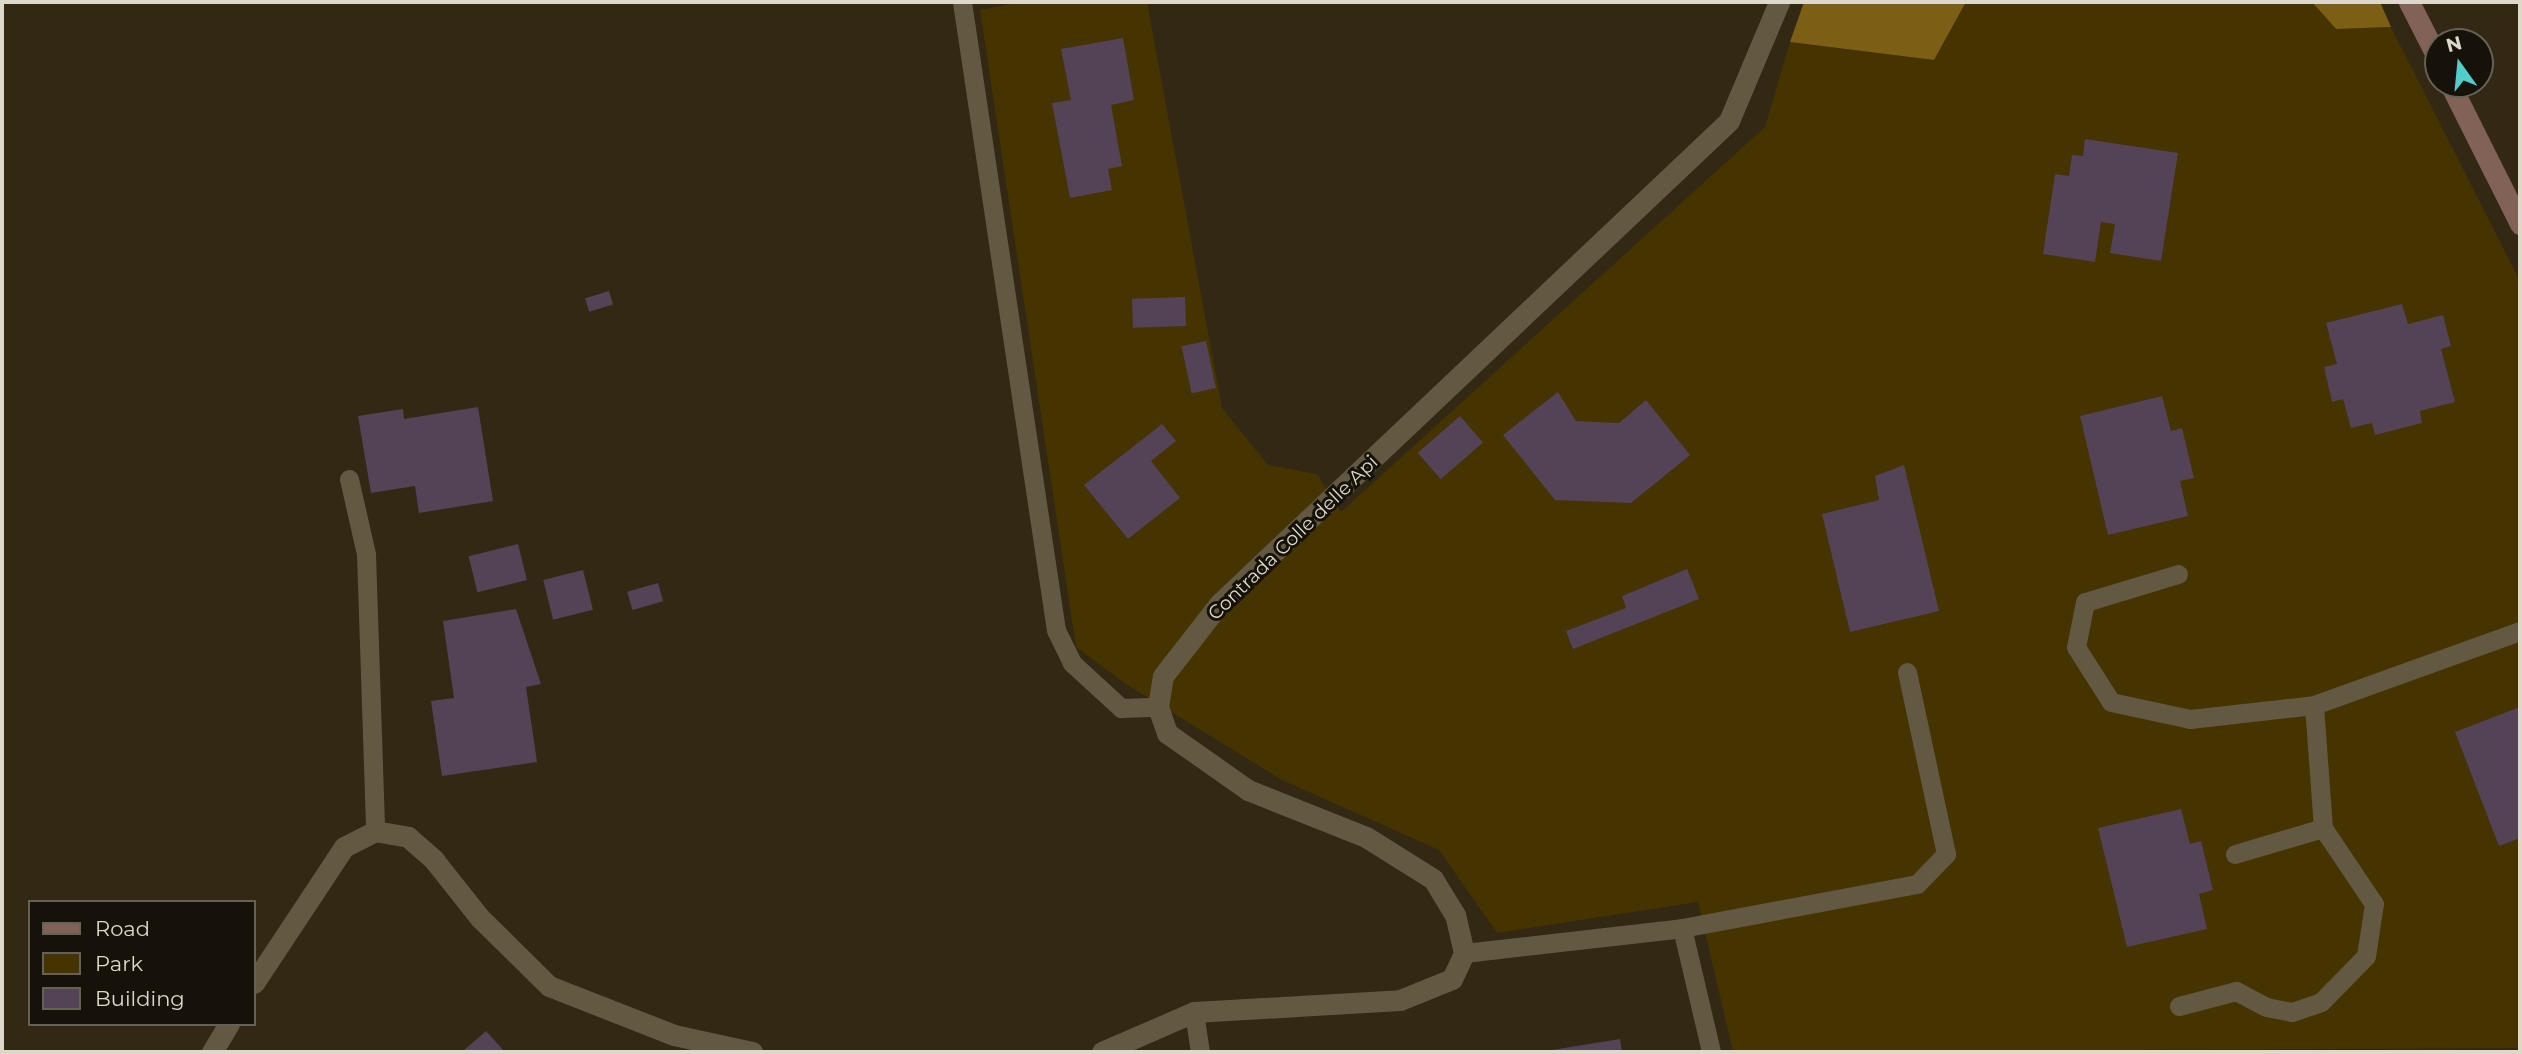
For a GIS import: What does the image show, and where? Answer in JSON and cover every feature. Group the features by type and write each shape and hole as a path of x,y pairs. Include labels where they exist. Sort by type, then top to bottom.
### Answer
{"street":[{"name":"Contrada Colle delle Api","path":"1158,707 1163,676 1219,604 1730,121 1779,2"},
{"path":"2409,2 2424,31"},
{"path":"2457,98 2520,224"},
{"path":"1102,1052 1194,1012 1401,1000 1452,979 1464,953 1455,915 1433,878 1366,837 1248,790 1167,733 1158,707"},
{"path":"256,981 344,847 375,831 408,837 434,860 480,918 548,986 674,1035 752,1052"},
{"path":"212,1052 228,1026"}],"lane":[{"path":"962,2 1056,630 1072,663 1121,708 1158,707"},
{"path":"349,479 366,554 375,831"},
{"path":"2178,574 2085,602 2076,647 2111,702 2190,719 2314,705 2520,631"},
{"path":"1464,953 1682,928 1917,884 1946,854 1908,671"},
{"path":"2179,1006 2236,991 2266,1007 2292,1012 2321,1002 2367,956 2374,904 2323,828 2314,705"},
{"path":"2235,854 2323,828"},
{"path":"1682,928 1711,1052"},
{"path":"1194,1012 1200,1052"}],"green space":[{"path":"1022,2 1147,2 1222,408 1268,465 1317,474 1341,512 1765,127 1790,42 1934,60 1966,2 2312,2 2336,29 2391,27 2424,92 2424,98 2427,98 2520,281 2520,1048 1733,1052 1698,902 1497,933 1439,850 1282,780 1124,683 1076,647 980,10"}],"shaded area":[{"path":"1804,2 1966,2 1934,60 1790,42"},
{"path":"2312,2 2380,2 2391,27 2336,29"}],"building":[{"path":"1123,38 1134,100 1111,105 1122,166 1108,169 1112,190 1070,198 1052,103 1071,100 1061,49"},
{"path":"2085,139 2178,153 2161,261 2110,253 2115,224 2101,222 2095,262 2043,254 2055,174 2069,176 2072,155 2083,156"},
{"path":"609,291 613,304 589,312 585,298"},
{"path":"1185,297 1186,326 1133,328 1132,299"},
{"path":"2402,304 2408,324 2443,315 2451,346 2441,349 2455,402 2420,411 2422,423 2375,435 2372,423 2351,428 2343,399 2332,402 2324,367 2337,364 2326,323"},
{"path":"1206,341 1216,388 1192,393 1182,346"},
{"path":"1558,392 1576,421 1619,423 1646,400 1690,455 1631,503 1555,500 1503,435"},
{"path":"2162,396 2171,431 2182,428 2194,478 2180,481 2188,516 2108,535 2080,416"},
{"path":"478,407 493,501 419,513 415,486 371,493 358,416 403,409 404,419"},
{"path":"1460,416 1483,442 1441,479 1418,453"},
{"path":"1162,424 1176,441 1151,461 1180,498 1128,539 1084,485"},
{"path":"1904,465 1939,611 1850,632 1822,514 1879,500 1875,476"},
{"path":"518,544 527,580 477,592 469,556"},
{"path":"1687,569 1699,599 1573,649 1566,631 1626,608 1622,596"},
{"path":"583,570 593,610 553,620 543,580"},
{"path":"658,583 663,601 632,610 627,592"},
{"path":"516,609 541,684 526,687 537,762 442,776 431,701 454,698 443,621"},
{"path":"2520,707 2520,838 2499,846 2455,732"},
{"path":"2181,809 2190,844 2201,841 2213,890 2199,894 2207,929 2127,947 2098,828"},
{"path":"486,1031 505,1052 462,1052"},
{"path":"1620,1039 1622,1052 1546,1052 1546,1051"}]}
